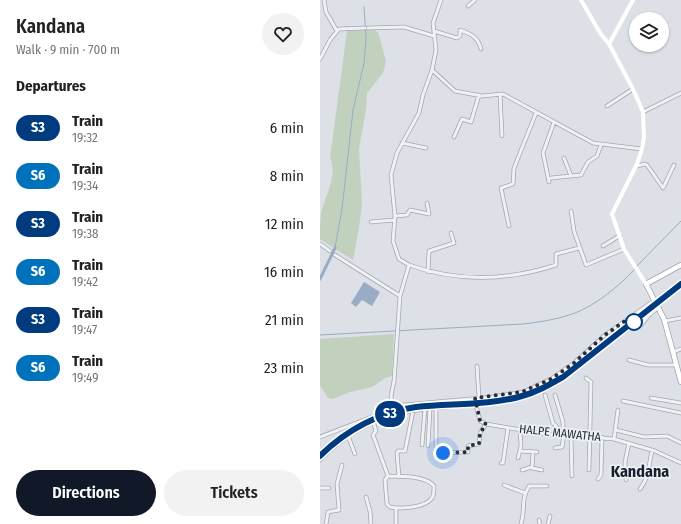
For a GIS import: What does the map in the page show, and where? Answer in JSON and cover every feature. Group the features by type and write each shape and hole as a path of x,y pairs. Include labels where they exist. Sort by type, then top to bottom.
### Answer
{"main road":[{"path":"681,265 646,284 659,306 665,321 681,382"}],"street":[{"path":"324,0 326,12 337,31"},
{"path":"440,0 435,18 434,36 436,50 432,70 418,113 397,153 391,175 395,218 393,240 399,259 409,265 428,272 462,278 492,277 530,273 556,265 556,254 579,248"},
{"path":"468,6 475,0"},
{"path":"581,0 600,33 609,44 633,89 643,112 644,138 637,166 612,212 624,250 646,284"},
{"path":"609,44 633,0"},
{"path":"320,59 330,40 337,31 366,28 404,27 434,36"},
{"path":"434,31 457,38 460,36 460,30 479,40 481,48"},
{"path":"432,70 455,91 479,95 503,94 583,138 601,145 642,149"},
{"path":"607,106 633,89"},
{"path":"643,112 681,93"},
{"path":"500,94 502,136"},
{"path":"454,137 462,119 471,122 479,95"},
{"path":"509,226 502,188 513,184 514,168 536,113"},
{"path":"549,182 542,153 554,122"},
{"path":"402,143 426,148"},
{"path":"551,178 581,174 588,162 597,156 601,145"},
{"path":"564,158 571,176"},
{"path":"637,166 647,165 663,188 674,165"},
{"path":"371,222 408,215 410,210 429,214 427,203"},
{"path":"571,211 579,248 586,265 624,250"},
{"path":"428,272 429,251 454,243 451,233"},
{"path":"603,246 619,236"},
{"path":"320,244 330,251"},
{"path":"334,255 400,296"},
{"path":"393,408 391,396 400,296 409,265"},
{"path":"641,324 681,287"},
{"path":"320,437 403,405 522,392 551,379 574,363 605,335 655,300"},
{"path":"665,321 681,318"},
{"path":"673,352 681,349"},
{"path":"630,360 648,365 676,364"},
{"path":"443,453 468,452 468,446 479,444 480,433 486,424 480,421 476,405 477,366"},
{"path":"586,378 592,382 588,436 589,470"},
{"path":"546,395 552,423 557,427 562,435"},
{"path":"555,395 563,422 562,447 555,448"},
{"path":"651,398 681,402"},
{"path":"623,401 681,413"},
{"path":"320,460 348,436 373,421 430,408 476,405"},
{"path":"428,446 430,408"},
{"path":"436,408 436,450"},
{"path":"422,445 425,409"},
{"path":"614,439 618,410"},
{"path":"399,477 397,453 398,451 405,451 413,411"},
{"path":"373,421 376,431 373,435 388,476"},
{"name":"HALPE MAWATHA","path":"486,424 562,435 614,439 629,442 652,450 681,463"},
{"path":"501,463 503,463 508,428"},
{"path":"518,458 520,451 520,430"},
{"path":"616,430 644,437 667,436 681,443"},
{"path":"348,436 355,454"},
{"path":"571,436 572,476"},
{"path":"598,479 601,475 602,437"},
{"path":"626,480 625,462 629,442"},
{"path":"640,489 648,475 652,450"},
{"path":"520,451 537,452"},
{"path":"532,467 533,452"},
{"path":"326,524 328,512 339,510 337,484 342,466"},
{"path":"522,470 525,467 532,467 535,470 542,470"},
{"path":"388,476 423,480 432,483 434,486 434,495 429,502 419,505 396,508 390,507 388,504 385,480 388,476"},
{"path":"504,485 525,493"},
{"path":"521,524 523,498 529,486 547,486"},
{"path":"320,488 329,488"},
{"path":"366,496 371,524"},
{"path":"396,508 396,524"},
{"path":"548,524 550,516"},
{"path":"539,520 540,524"}],"green space":[{"path":"374,30 378,32 386,61 383,73 367,93 366,109 359,149 362,204 353,260 320,239 321,214 333,172 330,158 347,31"},
{"path":"394,334 392,376 385,378 372,387 350,392 333,399 328,398 320,385 320,339"}],"water":[{"path":"364,282 380,292 372,306 362,300 356,307 351,303"}],"waterway":[{"path":"335,248 342,209 353,110 364,63 366,38 364,7"},
{"path":"637,266 681,221"},
{"path":"320,279 335,248"},
{"path":"320,335 523,324 552,320 578,312 596,302 613,290 635,269"}],"railway":[{"path":"320,454 337,439 353,428 388,413 425,406 502,399 524,394 539,388 562,375 681,281"}],"train":[{"name":"S3","path":"320,456 344,435 370,420 382,416 415,407 499,401 522,396 543,389 563,377 681,284"}],"district":[{"name":"Kandana","path":"640,471"}],"route":[{"path":"443,453 468,452 468,446 479,444 480,433 486,424 480,421 477,413 475,398 522,392 551,379 574,363 605,335 629,318 634,322"}]}
